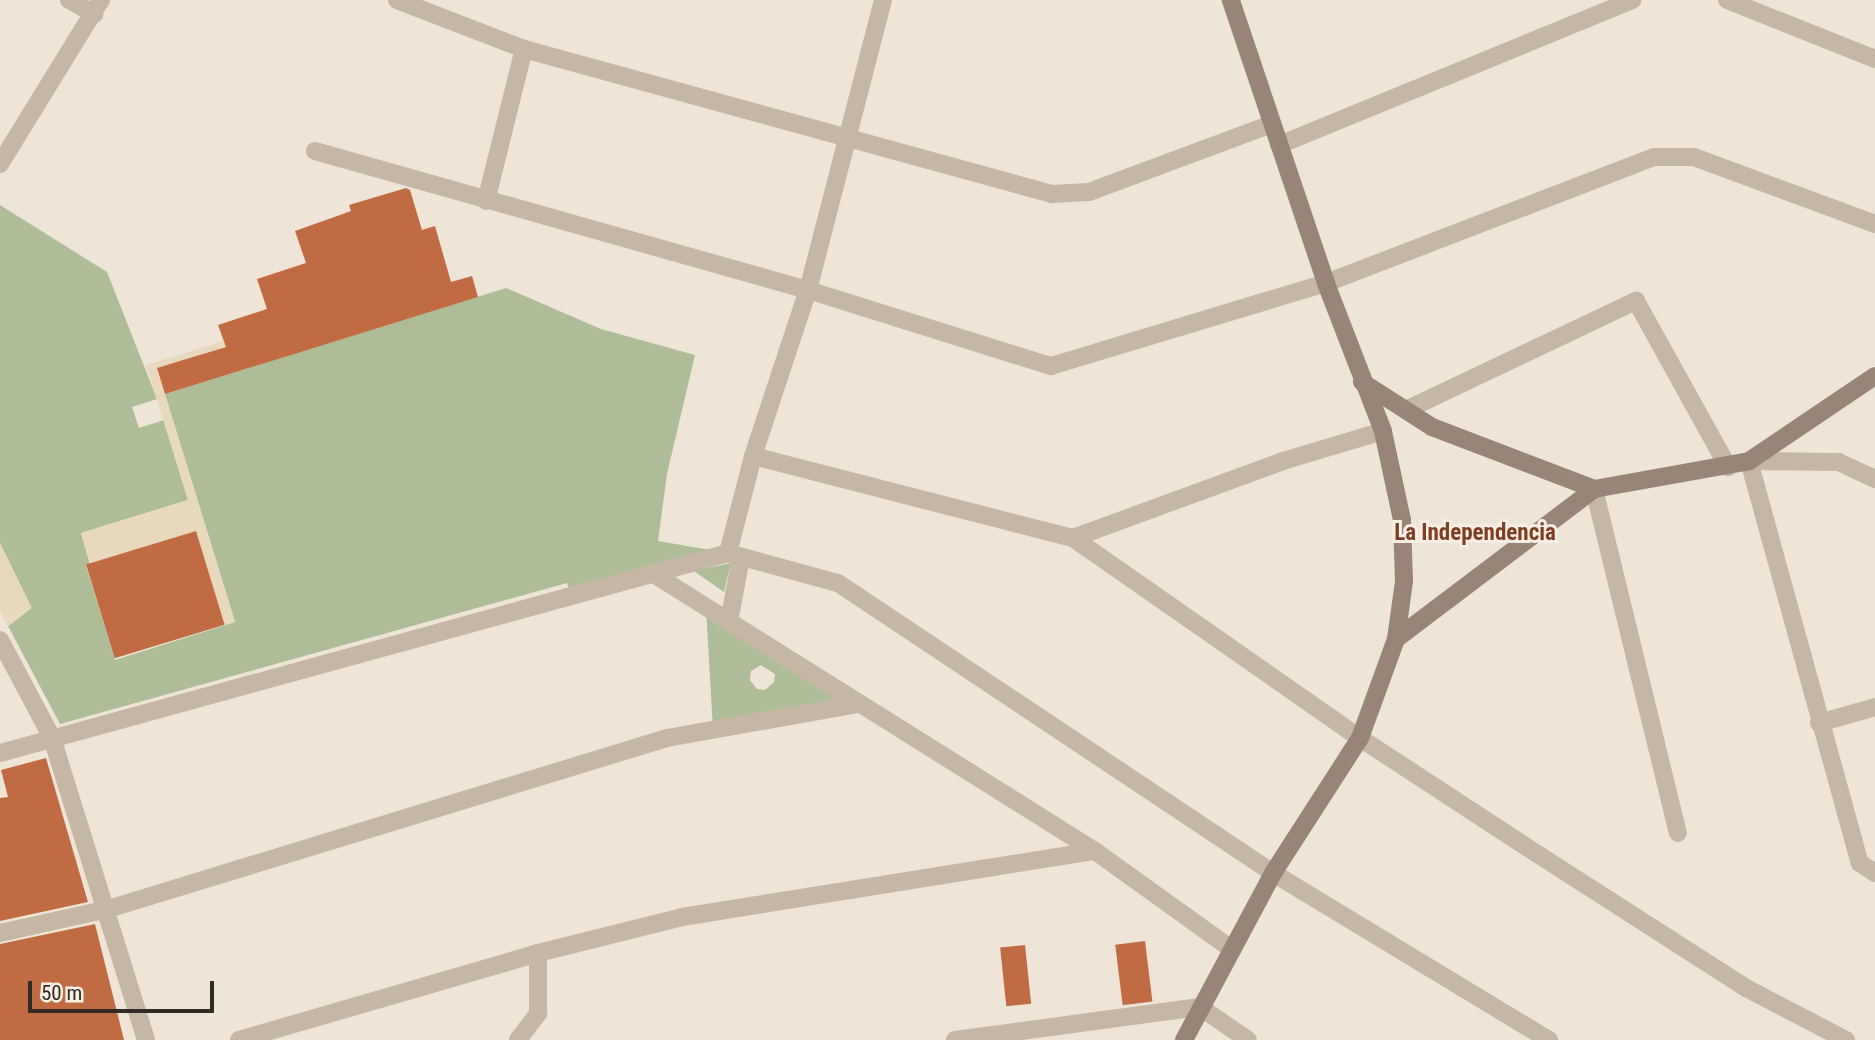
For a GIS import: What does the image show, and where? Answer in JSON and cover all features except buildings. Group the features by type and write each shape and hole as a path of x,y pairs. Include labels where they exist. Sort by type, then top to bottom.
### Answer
{"main road":[{"path":"1184,1040 1230,948 1273,873 1360,738 1396,639 1404,581 1402,520 1383,431 1326,283 1231,0"},
{"path":"1396,639 1594,489 1728,467 1749,461 1875,376"},
{"path":"1362,382 1432,426 1594,489"}],"street":[{"path":"1,159 98,7 69,0"},
{"path":"397,0 524,49 847,135 1052,194 1089,192 1272,124"},
{"path":"729,622 734,555 753,456 808,290 883,0"},
{"path":"1279,145 1632,0"},
{"path":"1727,0 1875,59"},
{"path":"486,201 524,49"},
{"path":"315,151 808,290 1051,366 1326,283 1654,157 1694,157 1875,223"},
{"path":"1406,410 1636,301 1728,467"},
{"path":"1073,538 1283,461 1383,431"},
{"path":"753,456 1073,538 1360,738 1746,988 1846,1040"},
{"path":"1875,479 1839,463 1749,461 1819,723 1860,863 1875,873"},
{"path":"1594,489 1678,833"},
{"path":"0,753 652,573 734,555 838,583 1273,873 1549,1040"},
{"path":"652,573 1095,852 1230,948"},
{"path":"0,640 52,737 108,909 146,1040"},
{"path":"0,933 108,909 667,738 857,704"},
{"path":"1819,723 1875,707"},
{"path":"239,1040 538,953 682,917 1095,852"},
{"path":"518,1040 538,1013 538,953"},
{"path":"955,1040 1200,1007 1248,1040"}],"green space":[{"path":"0,205 107,272 157,399 132,407 139,428 164,420 188,500 81,533 90,564 86,566 115,660 235,622 165,394 506,288 601,329 695,355 667,474 658,541 728,553 571,595 567,583 60,724 8,626 31,608 0,544"},
{"path":"731,563 724,592 694,571"},
{"path":"706,608 857,704 713,730","holes":["761,665 775,674 774,682 765,690 757,689 750,680 751,671"]}],"shaded area":[{"path":"224,341 226,347 157,369 235,622 225,625 196,531 90,564 81,533 188,500 146,365"},
{"path":"0,543 32,608 8,626 0,612"}],"district":[{"name":"La Independencia","path":"1475,533"}]}
